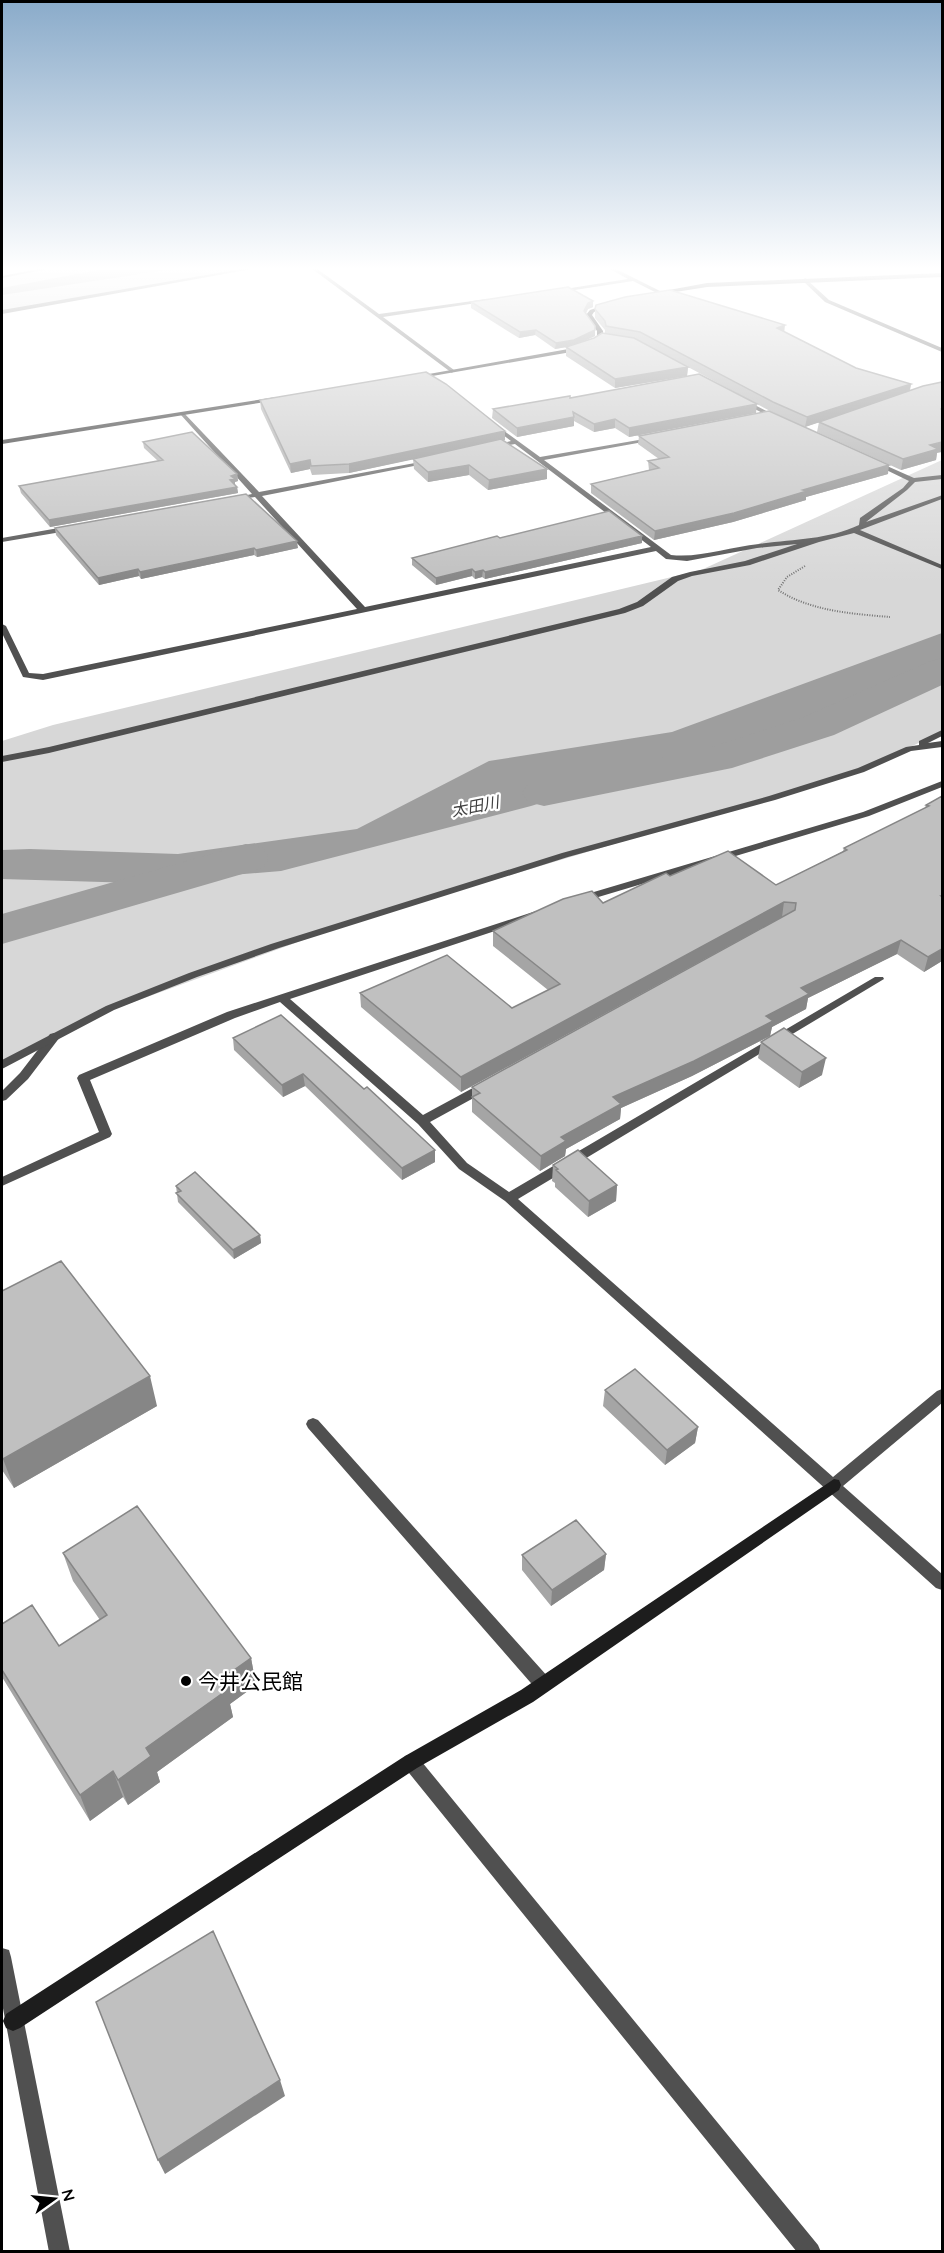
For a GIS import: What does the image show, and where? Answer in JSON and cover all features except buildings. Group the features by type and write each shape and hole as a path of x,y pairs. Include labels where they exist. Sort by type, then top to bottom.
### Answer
{"street":[{"path":"407,378 441,373"},
{"path":"431,375 439,381"},
{"path":"2,442 289,397"},
{"path":"739,399 788,423"},
{"path":"183,414 363,610"},
{"path":"759,417 769,415"},
{"path":"490,422 669,557 687,559 756,546 817,540 847,534 854,530 863,530 942,497"},
{"path":"537,459 663,436"},
{"path":"482,449 515,442"},
{"path":"223,501 438,459"},
{"path":"870,461 913,480 942,477"},
{"path":"863,530 863,520 905,489 913,480"},
{"path":"2,540 83,526"},
{"path":"863,530 942,567"},
{"path":"2,759 49,750 622,611 640,604 675,579 747,562 817,540"},
{"path":"2,626 27,675 43,677 658,548"},
{"path":"2,1065 110,1008 275,946 565,855 772,798 861,770 942,733"},
{"path":"909,749 942,744"},
{"path":"573,901 866,814 942,783"},
{"path":"2,1182 106,1134 82,1078 231,1015 550,909"},
{"path":"509,1198 879,979"},
{"path":"282,998 422,1121 463,1166 509,1198 942,1583"},
{"path":"2,1097 24,1076 54,1036"},
{"path":"422,1121 495,1081"},
{"path":"7,2023 411,1762 543,1684 834,1485 942,1395"},
{"path":"313,1424 543,1684"},
{"path":"411,1762 812,2252"},
{"path":"2,1957 7,2023 60,2252"}],"path":[{"path":"805,566 787,577 778,590 784,595 817,607 890,617"}],"shaded area":[{"path":"942,460 942,732 861,770 350,923 87,1019 2,1065 2,741 53,725 701,570"}],"water":[{"path":"942,633 942,668 797,723 531,806 281,871 136,883 2,879 2,850 178,854 357,829 489,761 672,732"}],"waterway":[{"name":"太田川","path":"544,793 717,759 819,726 942,670"},
{"name":"太田川","path":"2,929 246,858"}],"place":[{"name":"今井公民館","path":"186,1681"}]}
